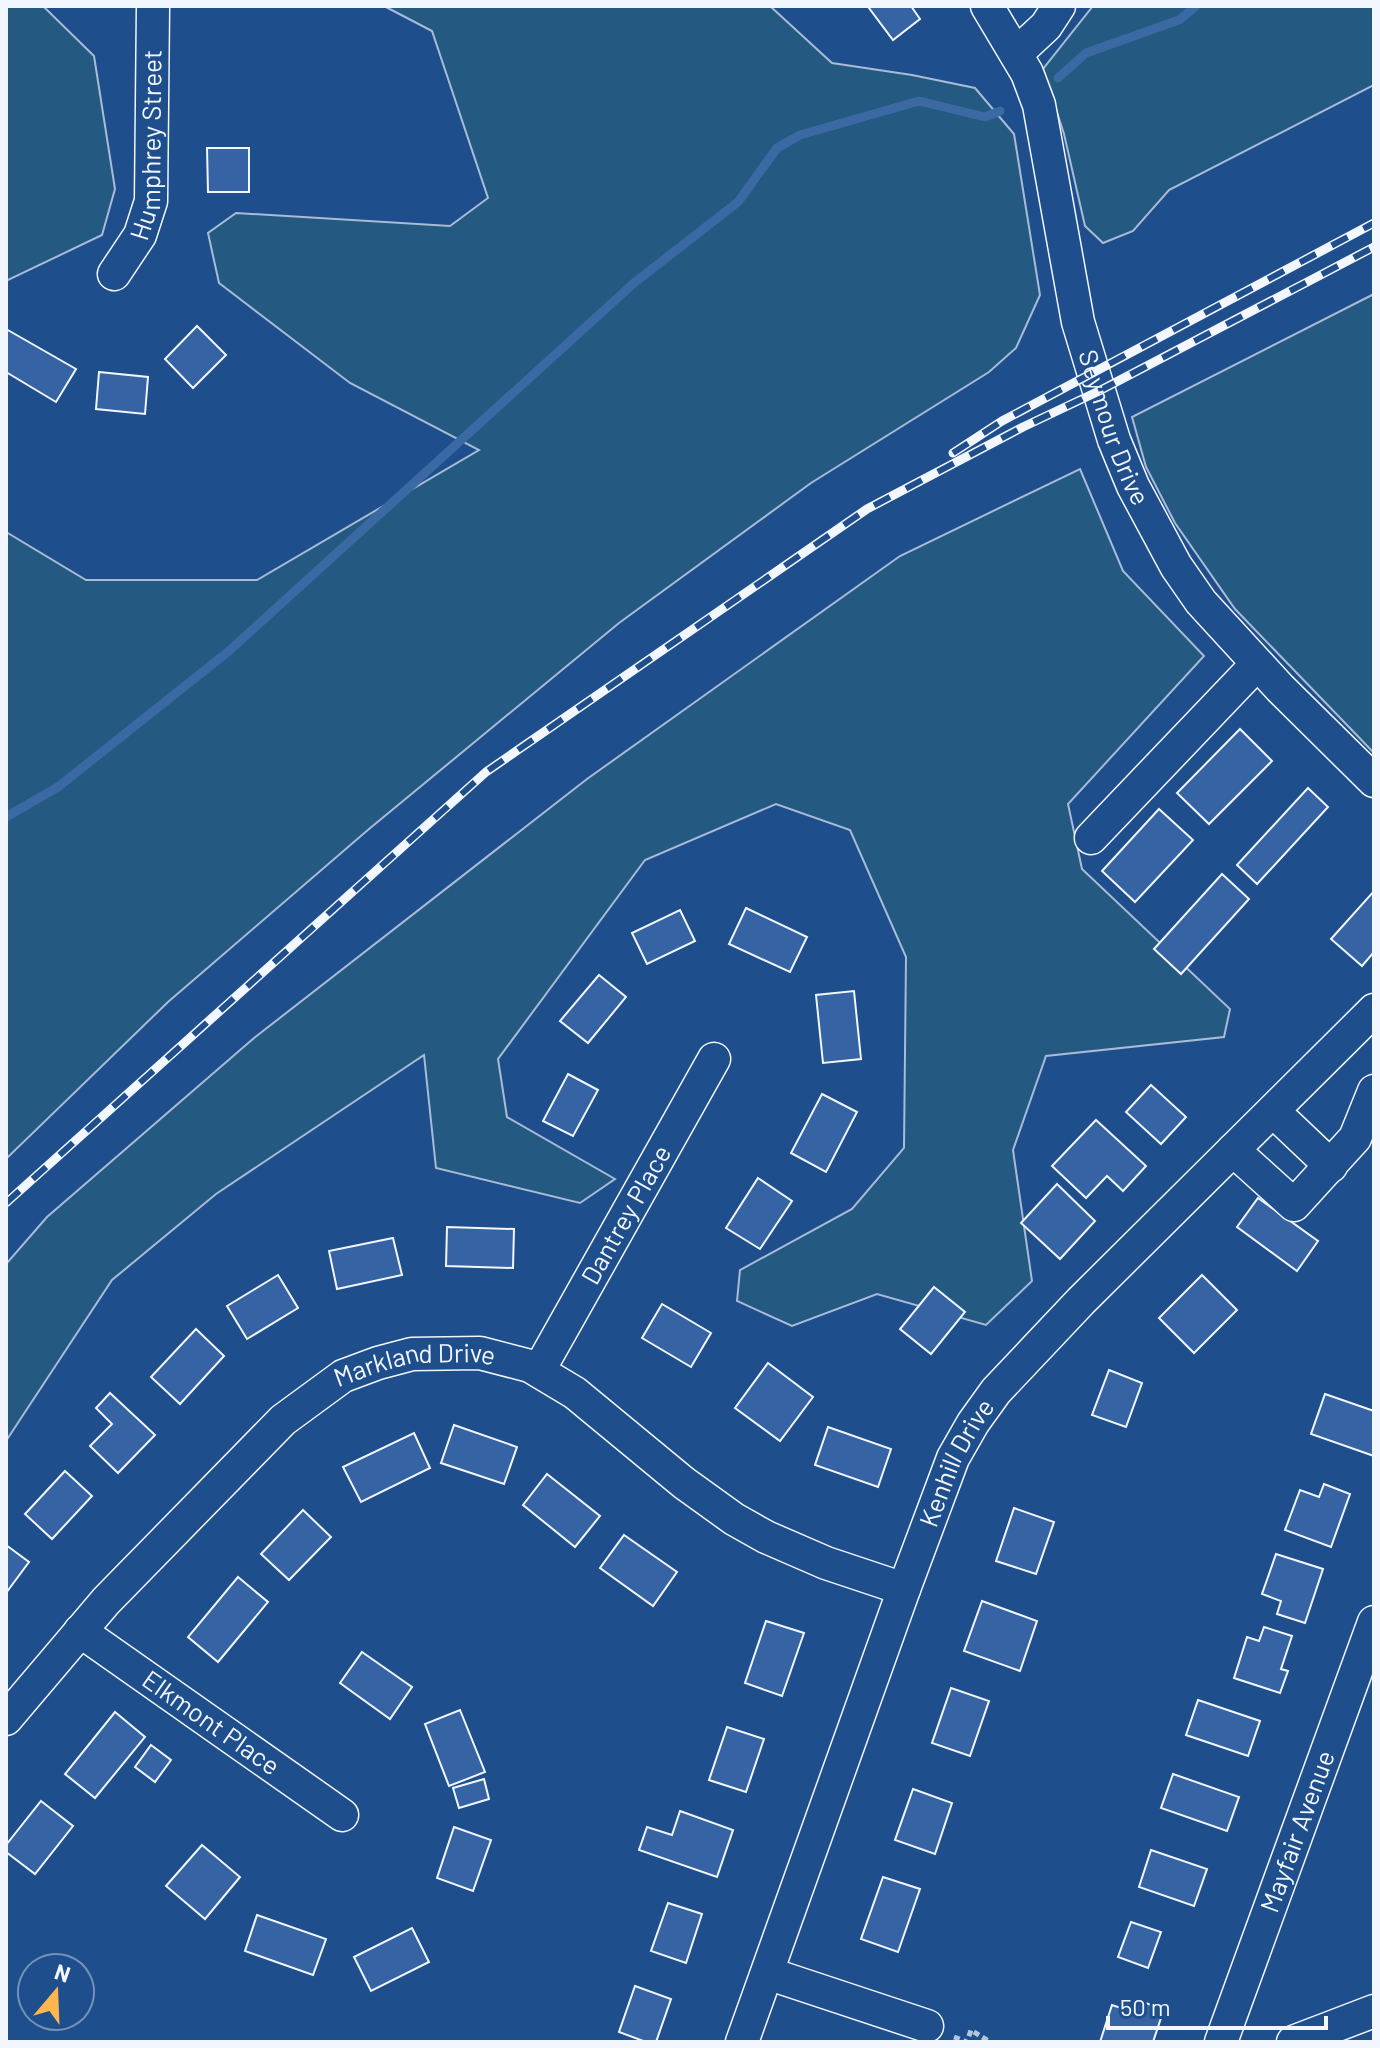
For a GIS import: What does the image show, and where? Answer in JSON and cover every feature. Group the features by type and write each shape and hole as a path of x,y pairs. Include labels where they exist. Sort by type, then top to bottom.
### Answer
{"street":[{"name":"Humphrey Street","path":"114,274 140,235 151,201 153,6"},
{"name":"Seymour Drive","path":"987,6 1016,54 1039,105 1078,322 1114,440 1133,486 1176,566 1210,613 1374,781"},
{"path":"1016,54 1046,26 1059,6"},
{"path":"1091,838 1257,664"},
{"name":"Kenhill Drive","path":"742,2042 904,1589 953,1458 973,1423 996,1391 1081,1301 1273,1111 1369,1026"},
{"name":"Dantrey Place","path":"539,1370 714,1059"},
{"path":"1233,1150 1294,1205 1355,1138 1374,1091"},
{"path":"1273,1111 1331,1166"},
{"name":"Markland Drive","path":"6,1719 80,1631 241,1460 283,1420 343,1376 412,1354 480,1353 539,1370 575,1393 684,1483 734,1519 814,1558 904,1589"},
{"name":"Mayfair Avenue","path":"1221,2042 1374,1622"},
{"name":"Elkmont Place","path":"80,1631 342,1815"},
{"path":"767,1973 927,2026"},
{"path":"1293,2042 1374,2011"}],"path":[{"path":"927,2026 967,2042 971,2030 990,2042"}],"shaded area":[{"path":"6,6 43,6 94,56 115,189 102,235 6,281"},
{"path":"384,6 770,6 832,63 975,88 1014,134 1040,295 1016,348 989,372 811,483 619,623 369,829 168,1002 6,1159 6,532 86,580 257,580 479,450 350,383 219,283 208,233 236,213 450,226 488,198 432,31"},
{"path":"1093,6 1374,6 1374,85 1169,190 1133,231 1103,243 1085,226 1064,134 1043,69"},
{"path":"1374,294 1374,753 1235,609 1175,523 1146,467 1132,417"},
{"path":"1080,469 1123,571 1204,656 1068,804 1082,869 1230,1009 1224,1037 1046,1056 1013,1150 1032,1281 986,1325 877,1294 792,1326 737,1301 740,1270 852,1209 904,1148 906,957 850,830 776,804 645,860 498,1059 507,1117 615,1179 580,1203 436,1168 424,1055 216,1194 112,1280 6,1441 6,1264 47,1217 254,1038 587,779 900,556"}],"building":[{"path":"911,6 920,19 893,40 869,8"},
{"path":"207,148 249,148 249,192 208,192"},
{"path":"197,326 226,355 193,388 165,359"},
{"path":"6,329 76,369 56,402 6,372"},
{"path":"99,372 148,377 145,414 96,409"},
{"path":"1240,729 1272,761 1209,824 1177,793"},
{"path":"1308,788 1328,807 1257,884 1237,865"},
{"path":"1159,809 1193,840 1135,902 1102,871"},
{"path":"1222,874 1249,899 1181,974 1154,949"},
{"path":"1374,891 1374,952 1362,966 1331,939"},
{"path":"746,908 807,937 790,972 729,944"},
{"path":"680,910 695,941 647,964 632,933"},
{"path":"599,975 626,997 588,1043 560,1021"},
{"path":"854,991 861,1059 823,1063 816,995"},
{"path":"568,1074 598,1090 573,1136 543,1121"},
{"path":"1151,1085 1186,1117 1161,1144 1126,1112"},
{"path":"822,1094 857,1112 826,1172 791,1153"},
{"path":"1096,1120 1146,1166 1123,1191 1107,1176 1086,1198 1052,1166"},
{"path":"758,1178 792,1201 760,1249 726,1228"},
{"path":"1057,1184 1095,1221 1060,1259 1021,1223"},
{"path":"1258,1198 1318,1241 1297,1271 1237,1227"},
{"path":"447,1227 514,1229 513,1268 446,1266"},
{"path":"393,1238 402,1275 337,1289 329,1251"},
{"path":"278,1275 298,1308 247,1339 227,1306"},
{"path":"1202,1275 1237,1310 1194,1353 1159,1318"},
{"path":"934,1287 965,1312 931,1354 900,1329"},
{"path":"662,1304 711,1333 691,1367 642,1338"},
{"path":"196,1329 224,1356 180,1404 151,1377"},
{"path":"768,1363 813,1397 780,1441 735,1408"},
{"path":"1109,1370 1142,1383 1126,1427 1092,1415"},
{"path":"110,1393 155,1435 118,1473 90,1446 112,1424 96,1408"},
{"path":"1325,1394 1374,1411 1374,1456 1311,1434"},
{"path":"454,1425 517,1447 504,1484 441,1463"},
{"path":"828,1427 891,1449 878,1487 815,1465"},
{"path":"414,1433 430,1468 361,1502 343,1467"},
{"path":"65,1471 92,1496 52,1539 25,1514"},
{"path":"547,1474 600,1516 575,1547 523,1505"},
{"path":"1324,1484 1350,1494 1331,1547 1285,1530 1300,1490 1319,1497"},
{"path":"1014,1508 1054,1522 1036,1574 996,1561"},
{"path":"303,1510 331,1537 289,1580 261,1554"},
{"path":"624,1535 677,1572 653,1606 600,1568"},
{"path":"6,1545 29,1562 6,1593"},
{"path":"1276,1554 1323,1569 1305,1623 1277,1614 1281,1601 1262,1594"},
{"path":"238,1577 268,1602 218,1662 188,1637"},
{"path":"982,1601 1037,1621 1020,1671 964,1651"},
{"path":"766,1621 804,1633 782,1696 745,1683"},
{"path":"1264,1627 1292,1636 1281,1669 1288,1671 1280,1693 1234,1678 1247,1637 1259,1641"},
{"path":"362,1652 412,1687 390,1719 340,1683"},
{"path":"951,1688 989,1701 970,1756 932,1743"},
{"path":"1198,1700 1260,1721 1248,1756 1186,1735"},
{"path":"460,1710 485,1772 449,1786 425,1724"},
{"path":"115,1712 145,1737 95,1798 65,1774"},
{"path":"727,1727 764,1739 746,1792 709,1780"},
{"path":"151,1745 171,1760 155,1782 135,1767"},
{"path":"1173,1774 1239,1797 1227,1831 1161,1808"},
{"path":"484,1779 489,1799 459,1808 453,1788"},
{"path":"913,1789 952,1803 935,1854 895,1840"},
{"path":"41,1801 73,1826 35,1874 6,1852 6,1845"},
{"path":"680,1811 733,1830 717,1877 639,1850 647,1827 672,1835"},
{"path":"454,1827 491,1840 473,1891 437,1878"},
{"path":"202,1845 240,1877 205,1919 166,1886"},
{"path":"1151,1850 1207,1869 1194,1906 1139,1887"},
{"path":"883,1877 920,1889 898,1952 861,1939"},
{"path":"668,1903 702,1914 686,1963 651,1951"},
{"path":"257,1915 326,1939 313,1975 245,1951"},
{"path":"1131,1922 1161,1932 1148,1968 1118,1957"},
{"path":"412,1928 429,1962 371,1991 354,1957"},
{"path":"635,1986 671,1999 656,2042 646,2042 619,2032"},
{"path":"1136,2000 1164,2009 1153,2042 1100,2042 1112,2005 1133,2012"}],"waterway":[{"path":"1058,78 1086,53 1179,20 1196,6"},
{"path":"6,817 58,787 229,651 634,283 738,202 777,148 800,135 919,101 985,117 1000,111"}],"railway":[{"path":"953,453 1002,421 1374,223"},
{"path":"6,1203 486,772 867,509 1374,247"}]}
